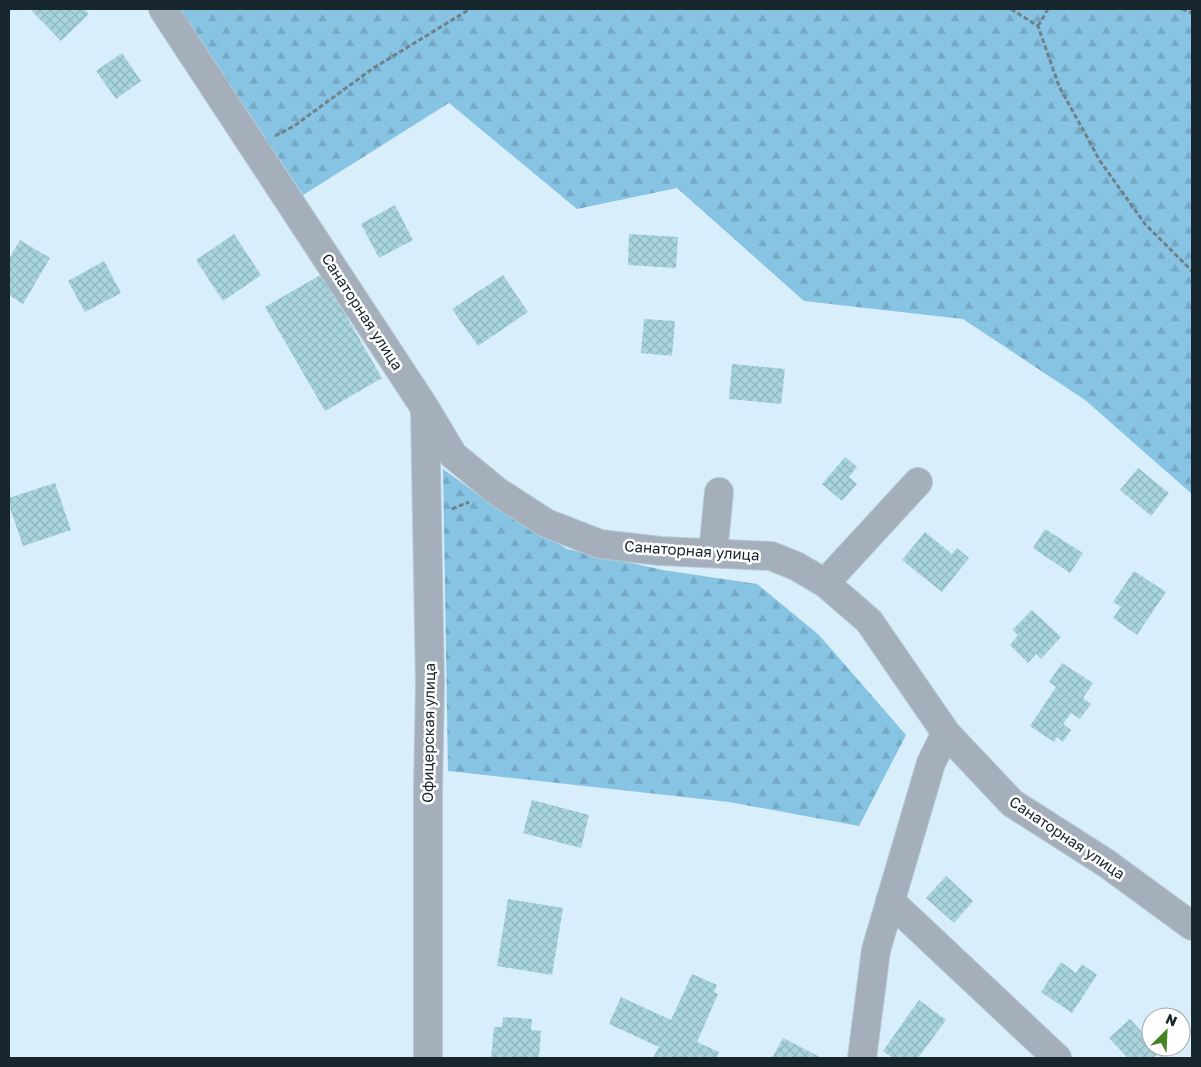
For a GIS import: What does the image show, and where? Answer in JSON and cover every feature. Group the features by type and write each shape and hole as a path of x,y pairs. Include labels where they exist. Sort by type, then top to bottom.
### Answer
{"street":[{"name":"Санаторная улица","path":"163,9 425,408 453,455 498,492 546,523 600,544 660,551 771,556 796,566 825,582 869,621 946,733 1012,803 1106,863 1192,926"},
{"name":"Офицерская улица","path":"425,408 430,684 428,1058"},
{"path":"825,582 918,482"},
{"path":"713,553 719,492"},
{"path":"862,1058 876,950 931,763 946,733"},
{"path":"890,901 1057,1058"}],"path":[{"path":"255,147 294,126 372,69 470,9"},
{"path":"1010,9 1038,26 1059,86 1100,161 1145,224 1192,271"},
{"path":"1038,26 1048,9"},
{"path":"1182,9 1192,13"},
{"path":"427,522 458,506 498,492"}],"green space":[{"path":"180,9 1192,9 1192,494 1085,400 963,319 804,301 677,188 577,209 449,103 303,195"},
{"path":"443,469 483,498 567,549 663,570 757,584 819,635 906,735 859,826 729,802 448,771"}],"building":[{"path":"30,9 84,9 89,14 61,41"},
{"path":"122,53 141,81 116,99 96,71"},
{"path":"395,205 413,240 379,258 361,224"},
{"path":"234,234 261,275 223,301 196,260"},
{"path":"629,234 678,237 676,268 628,265"},
{"path":"20,240 50,258 23,304 9,295 9,259"},
{"path":"104,261 121,293 85,312 68,281"},
{"path":"322,274 382,378 325,411 265,307"},
{"path":"503,275 528,312 478,346 452,309"},
{"path":"644,319 675,321 672,356 641,353"},
{"path":"732,364 785,369 781,404 729,399"},
{"path":"845,457 857,467 849,477 857,484 842,501 822,484"},
{"path":"1138,468 1169,493 1151,516 1120,490"},
{"path":"55,483 71,530 23,546 9,505 9,498"},
{"path":"1045,529 1083,553 1070,573 1033,548"},
{"path":"925,532 952,554 957,548 969,558 942,592 902,560"},
{"path":"1134,571 1166,592 1137,635 1113,618 1121,607 1113,602"},
{"path":"1032,610 1061,637 1041,659 1036,654 1028,663 1010,645 1018,635 1012,630"},
{"path":"1062,663 1093,683 1083,698 1091,704 1080,719 1071,713 1063,724 1071,730 1063,742 1057,737 1054,742 1030,726 1056,687 1049,682"},
{"path":"532,800 589,815 581,848 523,833"},
{"path":"946,876 973,901 954,923 926,898"},
{"path":"508,899 563,908 552,975 497,966"},
{"path":"1061,962 1076,973 1082,964 1097,975 1072,1013 1041,992"},
{"path":"692,974 717,985 714,992 718,994 697,1042 719,1052 716,1058 653,1058 659,1047 609,1024 621,997 671,1020"},
{"path":"919,1000 946,1020 918,1058 893,1058 883,1051"},
{"path":"503,1017 532,1019 531,1030 541,1031 539,1058 491,1058 494,1027 502,1027"},
{"path":"1130,1019 1141,1031 1141,1057 1154,1057 1128,1058 1109,1038"},
{"path":"783,1038 822,1058 772,1058"}]}
